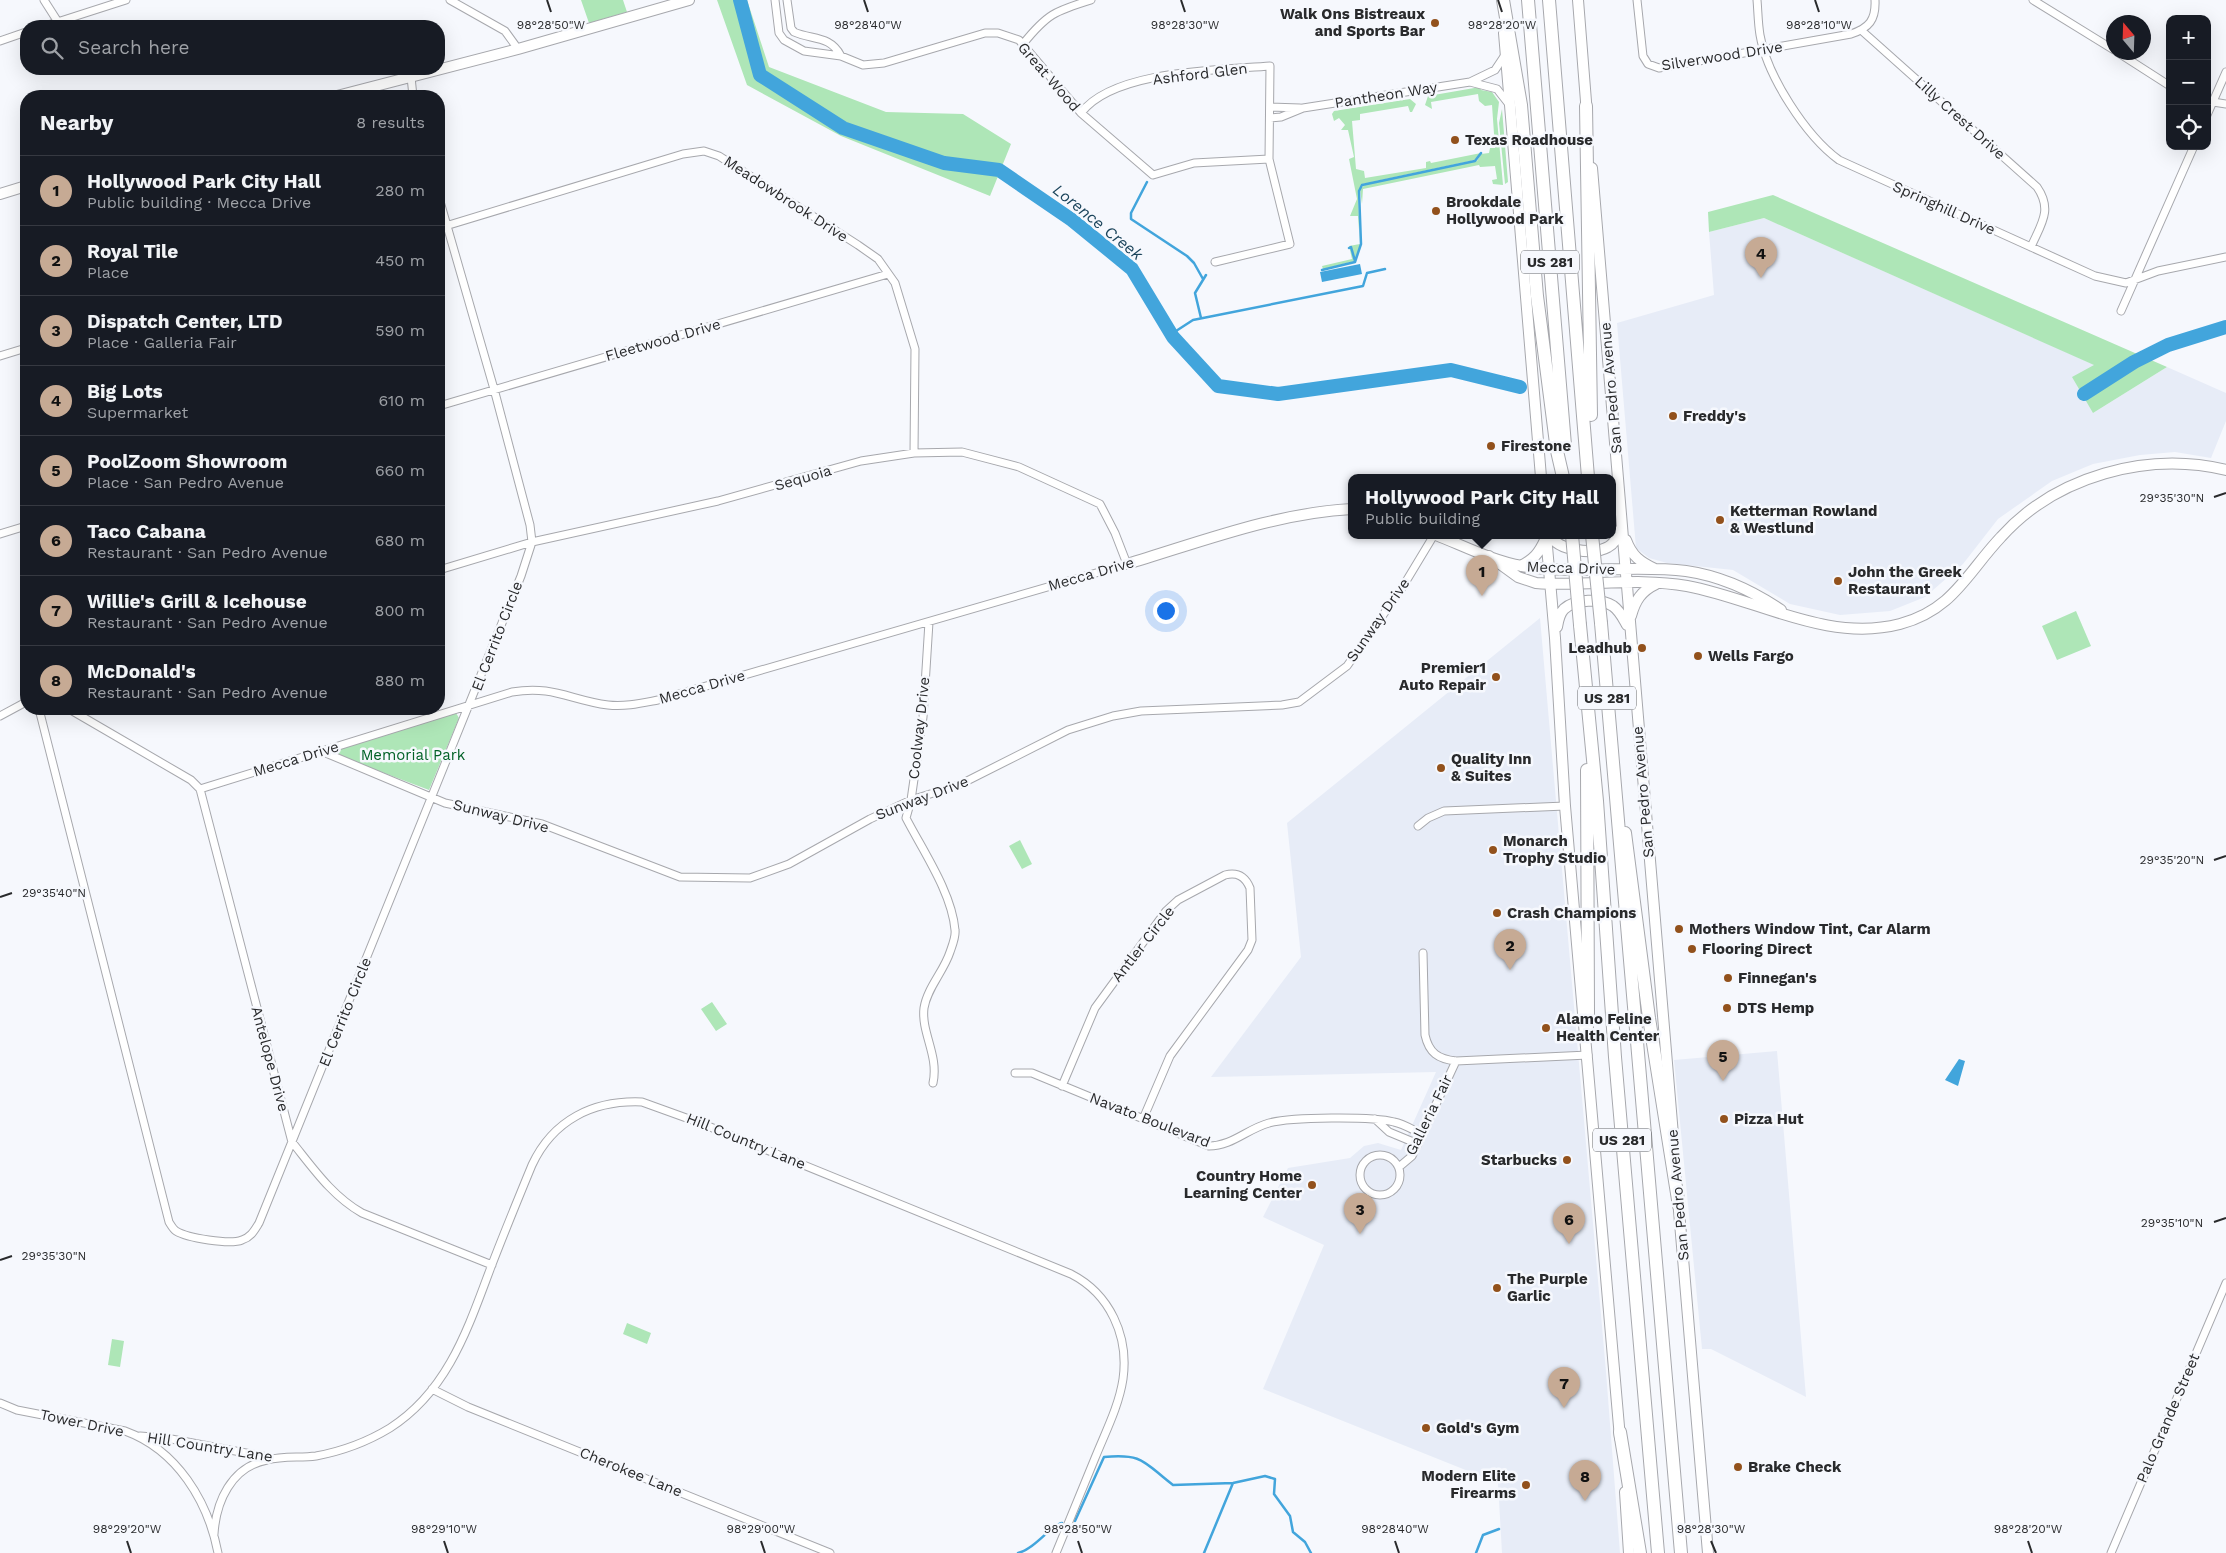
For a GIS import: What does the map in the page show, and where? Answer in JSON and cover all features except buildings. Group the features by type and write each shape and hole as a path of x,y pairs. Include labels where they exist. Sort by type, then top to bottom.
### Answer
{"highway":[{"path":"1502,0 1521,105 1538,296 1562,474"},
{"name":"US 281","path":"1528,0 1568,474"},
{"name":"US 281","path":"1549,0 1590,474"},
{"path":"1586,106 1590,474"},
{"name":"US 281","path":"1572,539 1597,801 1615,1057 1658,1553"},
{"name":"US 281","path":"1592,539 1681,1553"},
{"path":"1586,1039 1588,1013 1586,797 1589,727"},
{"path":"1613,773 1630,857 1651,1027 1679,1206"},
{"path":"1620,1432 1640,1553"}],"main road":[{"path":"445,68 689,0"},
{"path":"1502,0 1509,105 1541,474"},
{"name":"San Pedro Avenue","path":"1578,0 1708,1553"},
{"path":"360,90 418,75"},
{"path":"0,194 20,188"},
{"path":"1788,614 1816,623 1844,628 1870,629 1901,624 1930,612 1956,593 1990,549 2016,521 2061,491 2082,481 2107,472 2146,465 2196,465 2226,470"},
{"name":"Mecca Drive","path":"1127,564 1279,518 1348,509"},
{"path":"1552,539 1560,546 1571,550 1607,548 1614,543 1622,527"},
{"path":"1622,527 1632,554 1639,562 1658,570"},
{"name":"Mecca Drive","path":"1445,539 1521,566 1549,569 1686,571 1727,581 1761,596 1788,614"},
{"path":"1521,566 1532,560 1540,552 1546,539"},
{"path":"1548,539 1565,806 1588,1055 1629,1553"},
{"name":"Mecca Drive","path":"1489,556 1518,577 1536,583 1659,583 1708,591 1788,614"},
{"path":"1629,626 1634,603 1641,593 1659,583"},
{"path":"1555,638 1558,619 1565,608 1586,601 1605,602 1612,605 1623,616 1629,626"}],"street":[{"path":"44,0 57,20"},
{"path":"64,20 126,0"},
{"path":"450,0 505,32 518,49"},
{"name":"Great Wood","path":"775,0 779,33 784,40 804,51 841,56 862,65 884,63 985,33 1013,37 1023,44 1080,113 1153,175 1194,163 1269,159"},
{"name":"Great Wood","path":"787,0 790,28 794,32 826,40 834,45 841,56"},
{"path":"1023,44 1038,25 1051,14 1091,0"},
{"name":"Silverwood Drive","path":"1637,0 1643,56 1652,66 1659,68 1861,30"},
{"name":"Springhill Drive","path":"1757,0 1760,35 1774,74 1807,130 1817,142 1839,160 2032,248 2105,279 2117,282 2134,281 2158,271 2226,257"},
{"path":"1861,30 1872,22 1876,10 1875,0"},
{"path":"2033,0 2106,45"},
{"name":"Lilly Crest Drive","path":"1861,30 2037,187 2043,196 2046,207 2032,248"},
{"path":"0,41 20,34"},
{"name":"Pantheon Way","path":"1270,107 1303,108 1470,82 1495,70 1505,55"},
{"path":"2129,60 2166,83"},
{"name":"Ashford Glen","path":"1080,113 1097,97 1116,88 1165,75 1270,66 1270,107"},
{"path":"2211,106 2226,72"},
{"path":"410,77 412,90"},
{"name":"Pantheon Way","path":"1470,82 1497,89 1509,105"},
{"path":"2213,102 2226,104"},
{"path":"1215,262 1290,244 1269,159 1270,107"},
{"name":"Pantheon Way","path":"1270,118 1281,117 1303,108"},
{"path":"2121,311 2192,150"},
{"name":"Meadowbrook Drive","path":"446,226 667,159 704,151 719,156 858,244 878,259 895,283 915,349 914,453"},
{"name":"El Cerrito Circle","path":"40,715 169,1222 174,1231 188,1236 229,1242 241,1241 251,1235 259,1224 469,707 521,576 532,542 530,525 494,390 445,222"},
{"name":"Fleetwood Drive","path":"445,404 888,274"},
{"path":"0,356 20,350"},
{"name":"Sequoia","path":"445,568 532,542 718,502 862,461 914,453 962,452 1019,467 1100,504 1116,533 1127,564"},
{"path":"0,534 20,528"},
{"name":"Sunway Drive","path":"321,751 445,803 542,824 680,877 750,878 789,864 870,819 911,800 959,785 1068,730 1113,716 1140,711 1282,705 1299,702 1347,666 1402,588 1433,539"},
{"name":"Mecca Drive","path":"445,714 512,692 530,689 546,689 608,705 658,700 1127,564"},
{"name":"Coolway Drive","path":"929,622 923,717 911,800 906,818 946,896 956,932 949,955 928,996 924,1008 925,1021 935,1060 933,1083"},
{"path":"0,716 20,705"},
{"path":"79,715 191,780 200,789"},
{"name":"Mecca Drive","path":"200,789 442,715"},
{"name":"Antelope Drive","path":"200,789 292,1142 328,1186 348,1205 362,1213 492,1265"},
{"path":"1418,826 1428,818 1444,811 1565,806"},
{"name":"Antler Circle","path":"1062,1086 1095,1008 1166,911 1178,900 1225,875 1240,875 1247,881 1250,888 1252,940 1248,950 1170,1056 1143,1119"},
{"path":"1423,953 1427,1044 1436,1056 1456,1061 1588,1055"},
{"name":"Galleria Fair","path":"1399,1166 1412,1156 1456,1061"},
{"name":"Navato Boulevard","path":"1015,1073 1032,1073 1209,1146 1228,1143 1271,1123 1374,1119 1394,1122 1422,1134"},
{"name":"Hill Country Lane","path":"138,1436 166,1438 262,1457 314,1456 354,1446 405,1417 432,1389 458,1351 532,1165 548,1138 563,1124 586,1110 600,1105 642,1102 703,1124 1071,1274 1092,1288 1108,1306 1123,1344 1123,1380 1114,1409 1056,1553"},
{"path":"1374,1119 1389,1132 1418,1144"},
{"name":"Galleria Fair","path":"1376,1155 1389,1157 1399,1166 1400,1181 1393,1190 1388,1193 1376,1194 1365,1188 1362,1182 1361,1169 1369,1158 1376,1155"},
{"name":"Palo Grande Street","path":"2111,1553 2226,1283"},
{"name":"Cherokee Lane","path":"432,1389 468,1407 830,1553"},
{"name":"Tower Drive","path":"0,1404 17,1410 107,1427 138,1436 161,1451 181,1471 198,1497 214,1534 218,1553"},
{"name":"Hill Country Lane","path":"214,1534 219,1503 234,1479 253,1464 283,1458"}],"shaded area":[{"path":"1764,218 2095,365 2093,413 2167,367 2226,393 2226,421 2211,458 2175,452 2140,455 2093,464 2052,481 1998,519 1963,564 1925,597 1890,611 1840,615 1790,604 1733,570 1667,563 1649,558 1636,548 1617,323 1714,295 1709,232"},
{"path":"1540,618 1620,1553 1502,1553 1498,1483 1263,1389 1324,1245 1263,1217 1288,1168 1350,1158 1364,1146 1378,1143 1401,1150 1436,1072 1211,1077 1301,957 1287,823"},
{"path":"1777,1051 1806,1397 1711,1349 1702,1349 1674,1060"}],"green space":[{"path":"581,0 623,0 627,12 589,23"},
{"path":"717,0 747,0 769,67 886,112 963,114 1011,144 990,196 841,136 747,85"},
{"path":"1480,87 1481,90 1492,92 1499,102 1497,119 1503,185 1493,184 1492,180 1497,179 1495,166 1480,167 1479,165 1363,189 1362,204 1360,189 1367,183 1477,161 1481,154 1489,153 1490,148 1495,148 1492,105 1485,106 1479,101 1478,94 1431,102 1432,109 1425,105 1428,96"},
{"path":"1410,99 1416,104 1412,112 1410,112 1408,106 1360,114 1360,120 1352,121 1356,169 1364,171 1365,178 1426,168 1426,162 1430,161 1431,163 1481,153 1475,160 1362,184 1358,191 1360,243 1358,216 1350,216 1357,199 1349,159 1354,157 1348,130 1341,130 1345,125 1339,118 1334,121 1332,114 1334,111"},
{"path":"1502,109 1508,182 1505,184 1499,123"},
{"path":"1773,195 2167,367 2093,413 2072,377 2094,365 1764,218 1709,232 1708,212"},
{"path":"1360,244 1355,261 1323,269 1322,266 1352,259 1349,246"},
{"path":"2076,611 2091,646 2057,660 2042,626"},
{"name":"Memorial Park","path":"456,713 459,718 429,790 334,754 336,749"},
{"path":"1020,840 1032,864 1022,869 1009,846"},
{"path":"712,1002 727,1024 716,1031 701,1009"},
{"path":"627,1323 651,1333 647,1344 623,1334"},
{"path":"112,1339 124,1341 120,1367 108,1365"}],"water":[{"path":"1360,264 1362,274 1322,282 1320,272"},
{"path":"1959,1059 1965,1061 1958,1086 1945,1080"}],"waterway":[{"name":"Lorence Creek","path":"740,0 760,75 843,128 944,163 999,170 1072,220 1132,269 1173,337 1218,386 1278,394 1451,370 1520,387"},
{"path":"1322,270 1355,262 1361,244 1359,191 1362,185 1475,161 1481,153"},
{"path":"1147,182 1131,213 1131,219 1187,256 1194,263 1203,279"},
{"path":"1349,248 1351,247 1355,261"},
{"path":"1173,337 1176,331 1193,320 1363,286 1367,273 1385,269"},
{"path":"1201,318 1195,293 1206,275"},
{"name":"Lorence Creek","path":"2084,394 2134,362 2168,345 2226,327"},
{"path":"1075,1521 1104,1457 1136,1458 1149,1465 1173,1485 1233,1483 1265,1476 1275,1479 1274,1494 1290,1516 1293,1532 1305,1542 1311,1553"},
{"path":"1204,1553 1233,1483"},
{"path":"1018,1553 1031,1547 1058,1524 1062,1523"},
{"path":"1476,1553 1483,1535 1499,1529"}],"place":[{"name":"Walk Ons Bistreaux and Sports Bar","path":"1435,23"},
{"name":"Texas Roadhouse","path":"1455,140"},
{"name":"Brookdale Hollywood Park","path":"1436,211"},
{"name":"Big Lots","path":"1761,278"},
{"name":"Freddy's","path":"1673,416"},
{"name":"Firestone","path":"1491,446"},
{"name":"Ketterman Rowland & Westlund","path":"1720,520"},
{"name":"John the Greek Restaurant","path":"1838,581"},
{"name":"Hollywood Park City Hall","path":"1482,596"},
{"name":"Leadhub","path":"1642,648"},
{"name":"Wells Fargo","path":"1698,656"},
{"name":"Premier1 Auto Repair","path":"1496,677"},
{"name":"Quality Inn & Suites","path":"1441,768"},
{"name":"Monarch Trophy Studio","path":"1493,850"},
{"name":"Crash Champions","path":"1497,913"},
{"name":"Mothers Window Tint, Car Alarm","path":"1679,929"},
{"name":"Flooring Direct","path":"1692,949"},
{"name":"Royal Tile","path":"1510,970"},
{"name":"Finnegan's","path":"1728,978"},
{"name":"DTS Hemp","path":"1727,1008"},
{"name":"Alamo Feline Health Center","path":"1546,1028"},
{"name":"PoolZoom Showroom","path":"1723,1081"},
{"name":"Pizza Hut","path":"1724,1119"},
{"name":"Starbucks","path":"1567,1160"},
{"name":"Country Home Learning Center","path":"1312,1185"},
{"name":"Dispatch Center, LTD","path":"1360,1234"},
{"name":"Taco Cabana","path":"1569,1244"},
{"name":"The Purple Garlic","path":"1497,1288"},
{"name":"Willie's Grill & Icehouse","path":"1564,1408"},
{"name":"Gold's Gym","path":"1426,1428"},
{"name":"Brake Check","path":"1738,1467"},
{"name":"Modern Elite Firearms","path":"1526,1485"},
{"name":"McDonald's","path":"1585,1501"}]}
